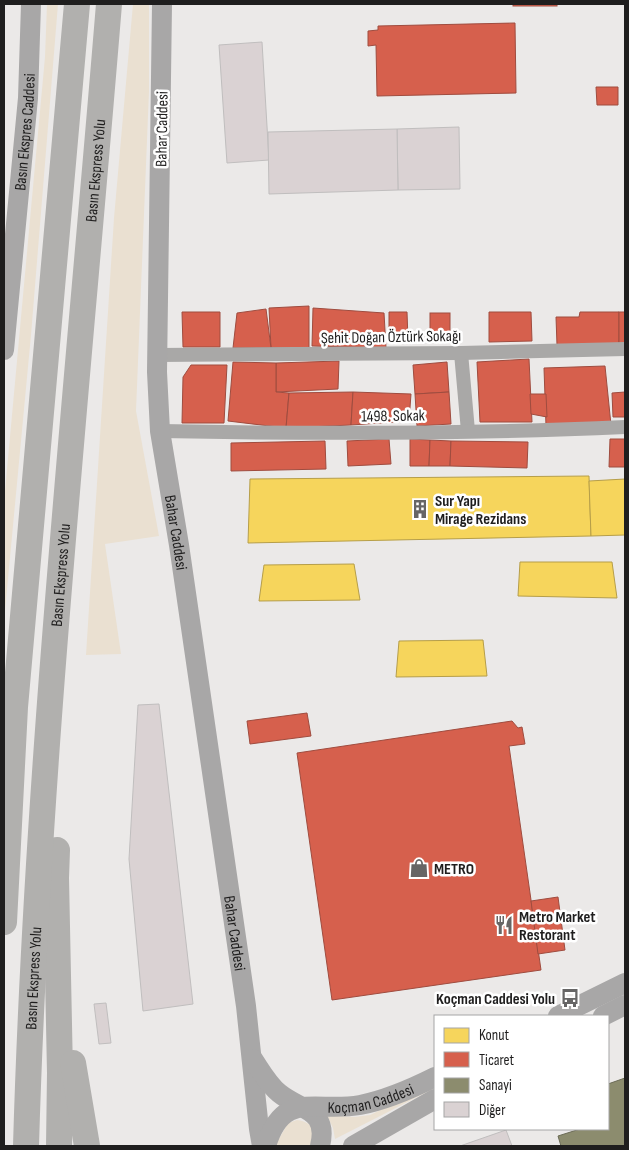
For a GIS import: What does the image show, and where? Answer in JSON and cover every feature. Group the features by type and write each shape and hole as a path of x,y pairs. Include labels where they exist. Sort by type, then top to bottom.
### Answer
{"highway":[{"name":"Basın Ekspress Yolu","path":"4,922 15,707 76,4"},
{"name":"Basın Ekspress Yolu","path":"26,1146 39,851 52,663 109,4"},
{"path":"52,663 59,704 60,739 56,878 59,970 59,1146"},
{"path":"4,737 15,707"},
{"path":"59,970 87,1146"}],"main road":[{"name":"Basın Ekspres Caddesi","path":"4,350 28,98 31,4"},
{"name":"Bahar Caddesi","path":"162,4 157,355 160,431 179,545 245,996 259,1129 264,1146"},
{"path":"560,1015 625,983"},
{"path":"605,1015 625,1006"},
{"path":"252,1057 264,1076 278,1092 291,1102 313,1112 322,1127 320,1146"},
{"name":"Koçman Caddesi","path":"304,1107 357,1106 378,1101 434,1077"},
{"name":"Koçman Caddesi","path":"353,1146 434,1100"},
{"path":"264,1146 278,1119 286,1112 304,1107"}],"street":[{"name":"Şehit Doğan Öztürk Sokağı","path":"157,355 462,353 625,349"},
{"path":"462,353 468,431"},
{"name":"1498. Sokak","path":"160,431 286,434 547,431 625,427"}],"shaded area":[{"path":"47,4 58,4 31,335 4,621 4,502 45,57"},
{"path":"133,4 149,4 149,91 136,411 159,536 105,544 121,654 86,655 114,218"},
{"path":"434,1084 434,1089 335,1139 333,1128 327,1115 355,1117 370,1115"},
{"path":"297,1120 307,1123 312,1128 311,1146 275,1146 288,1123"}],"building: Konut":[{"name":"Sur Yapı Mirage Rezidans","path":"589,476 591,536 248,543 250,479"},
{"path":"625,479 625,535 591,536 589,481"},
{"path":"520,562 612,562 617,598 518,596"},
{"path":"354,564 360,600 259,601 264,565"},
{"path":"483,640 487,676 396,677 399,641"}],"building: Ticaret":[{"path":"513,4 557,4 557,6 513,6"},
{"path":"515,23 516,93 377,96 376,45 368,46 368,31 378,30 378,26"},
{"path":"596,87 618,87 618,105 597,105"},
{"path":"309,306 309,349 271,348 269,308"},
{"path":"313,308 384,313 386,348 312,346"},
{"path":"266,309 271,348 233,348 237,313"},
{"path":"182,312 220,312 220,347 183,347"},
{"path":"389,312 407,312 408,340 389,340"},
{"path":"489,312 531,312 532,341 489,342"},
{"path":"580,312 619,312 619,345 557,345 556,317 579,317"},
{"path":"619,312 625,312 625,345 619,345"},
{"path":"430,313 450,313 450,341 430,341"},
{"path":"529,359 532,422 480,422 477,362"},
{"path":"339,361 338,389 276,392 276,363"},
{"path":"233,362 276,363 276,392 289,393 286,428 228,421"},
{"path":"447,362 449,392 415,394 413,365"},
{"path":"191,365 227,365 224,423 182,423 183,377"},
{"path":"605,366 611,425 546,426 544,368"},
{"path":"353,392 351,425 286,428 289,393"},
{"path":"353,392 411,394 409,421 351,425"},
{"path":"449,392 451,424 417,426 415,394"},
{"path":"625,392 625,417 613,417 612,393"},
{"path":"530,394 546,394 547,417 531,414"},
{"path":"389,439 391,464 348,466 347,441"},
{"path":"410,439 430,440 429,466 410,466"},
{"path":"610,439 625,439 625,467 609,467"},
{"path":"430,440 451,441 450,466 429,466"},
{"path":"325,441 326,469 231,471 231,443"},
{"path":"451,441 528,442 527,468 450,466"},
{"path":"307,713 311,736 250,744 247,721"},
{"name":"METRO","path":"512,721 518,728 522,727 525,744 509,746 541,970 332,1000 297,753"},
{"path":"558,897 565,950 538,954 531,901"}],"building: Sanayi":[{"path":"625,1078 625,1146 561,1146 558,1136 577,1130 609,1130 609,1084"}],"building: Diğer":[{"path":"262,42 269,160 227,163 219,45"},
{"path":"459,127 460,189 398,190 397,129"},
{"path":"397,129 398,190 269,194 268,132"},
{"path":"159,704 193,1004 143,1011 129,859 138,705"},
{"path":"106,1003 111,1043 99,1044 94,1004"},
{"path":"506,1130 512,1146 460,1146"}],"place":[{"name":"Sur Yapı Mirage Rezidans","path":"420,509"},
{"name":"METRO","path":"419,868"},
{"name":"Metro Market Restorant","path":"504,925"},
{"name":"Koçman Caddesi Yolu","path":"570,998"}]}
